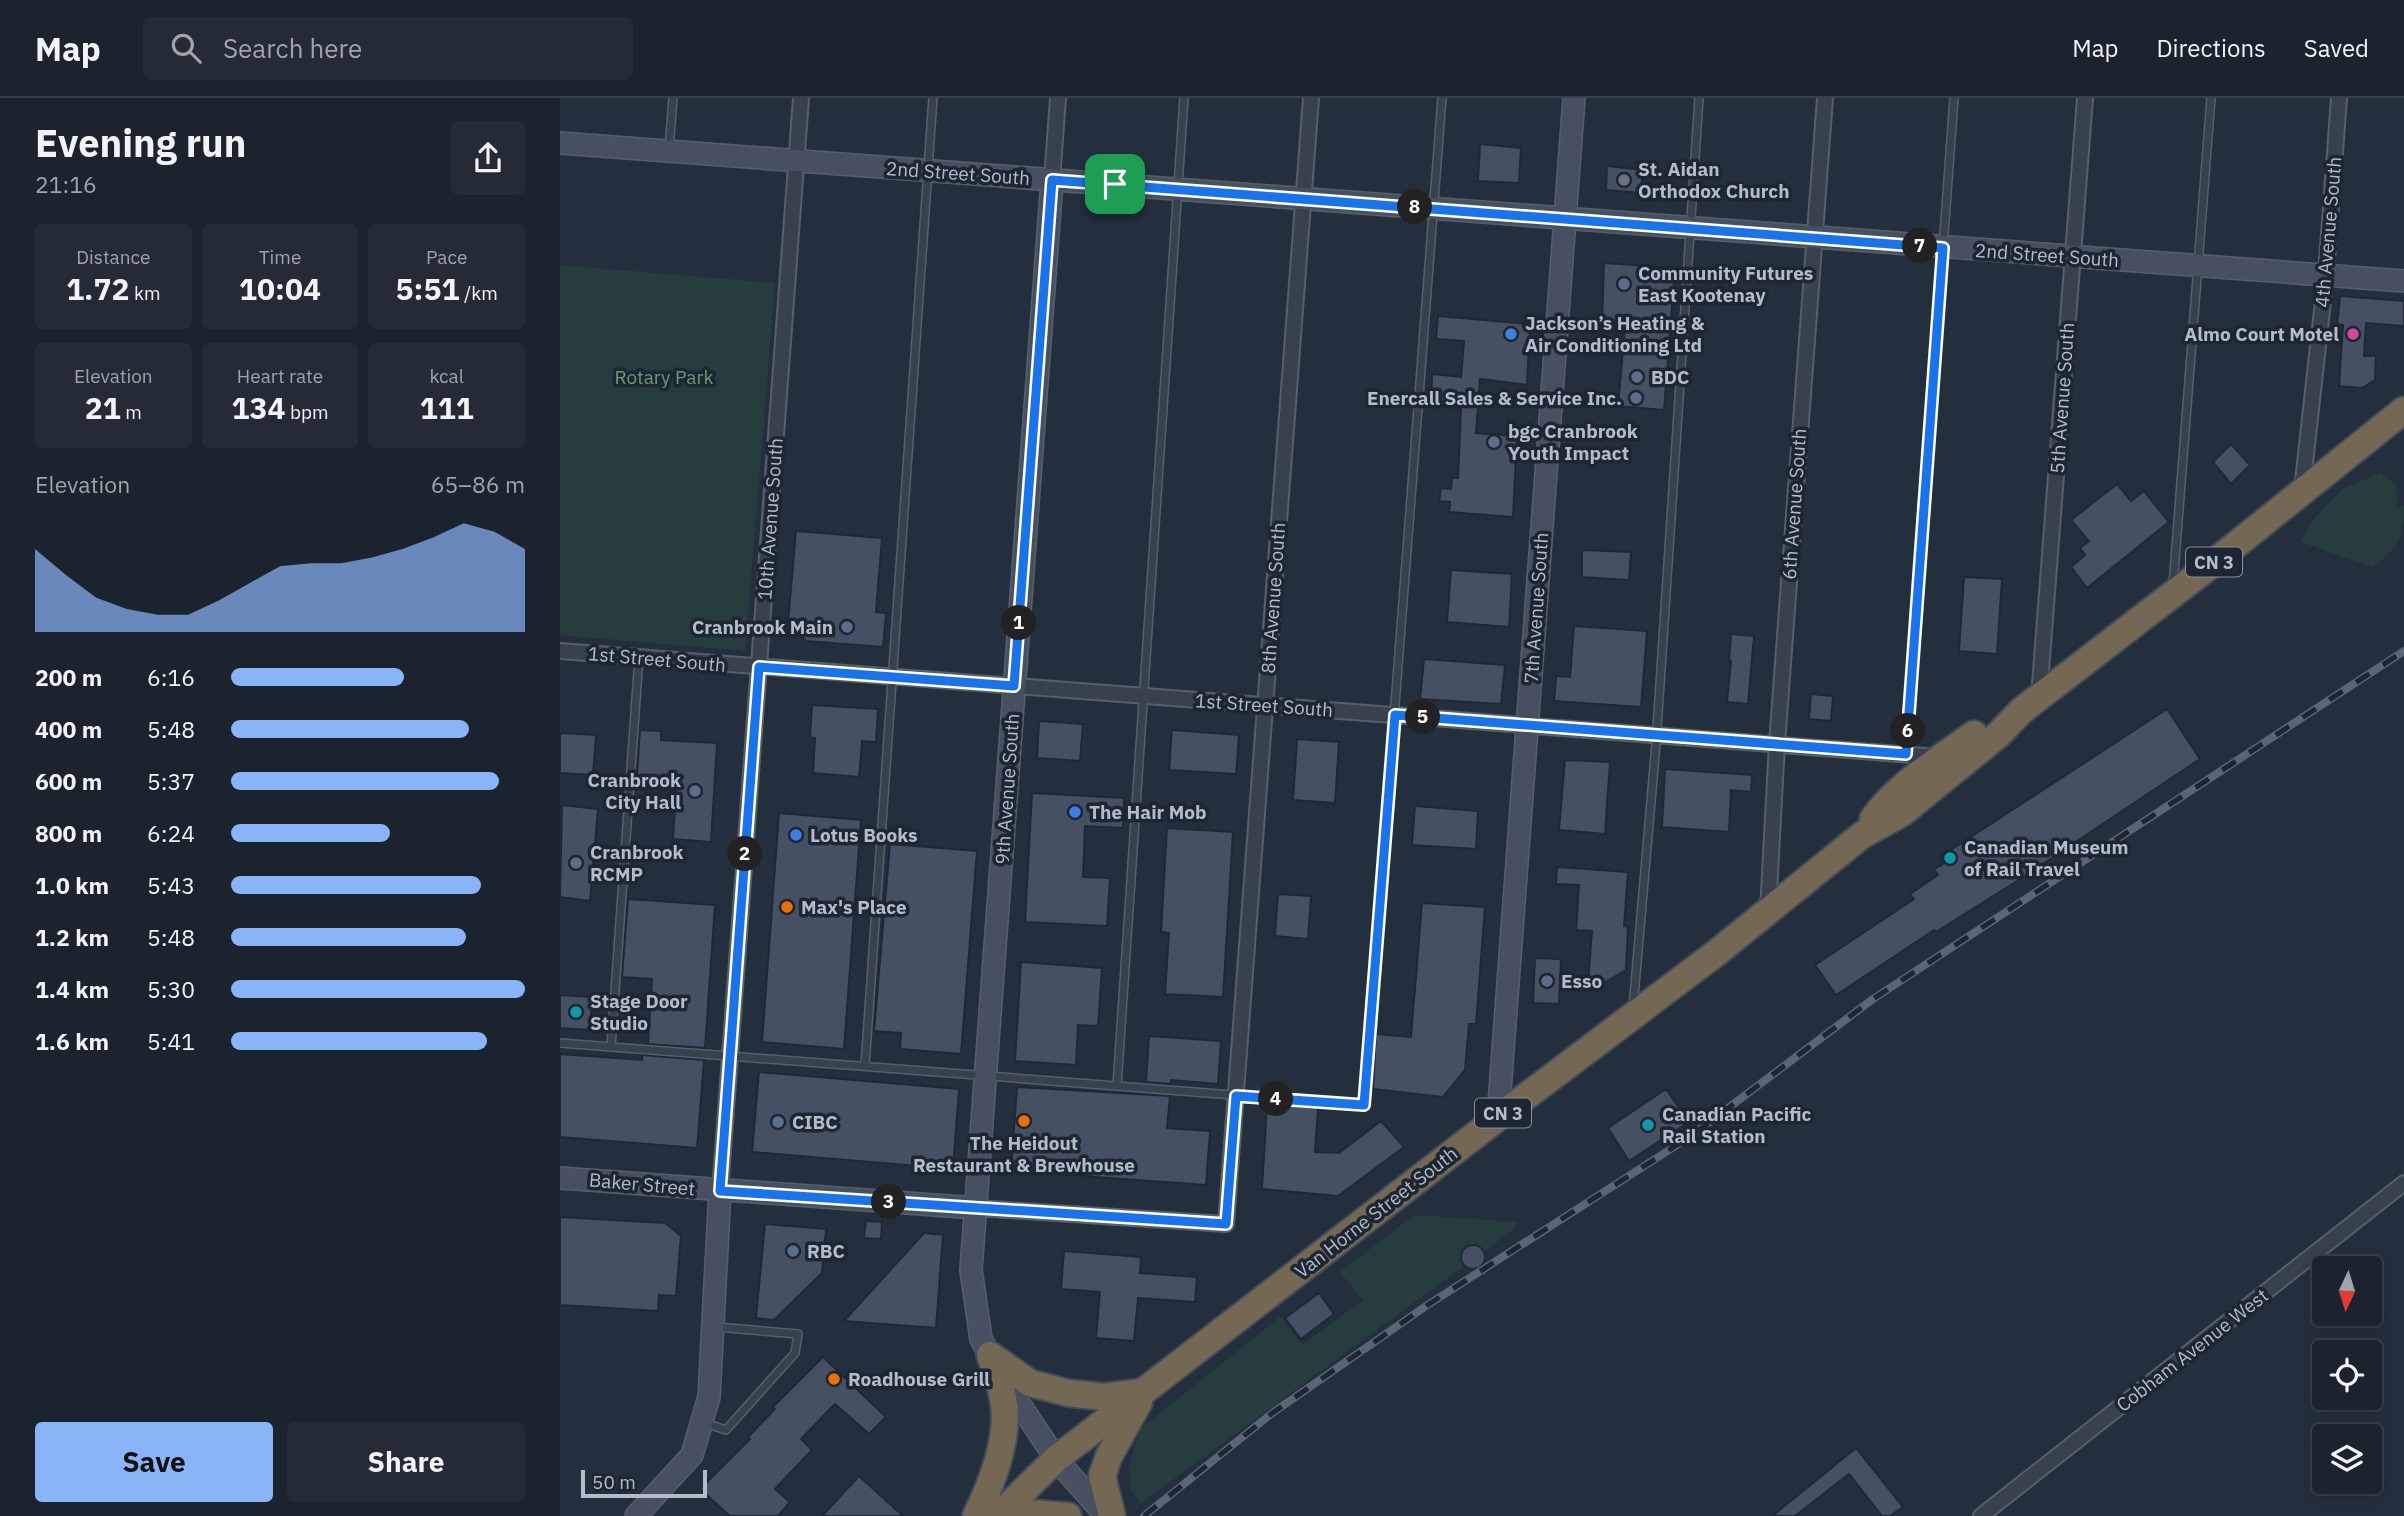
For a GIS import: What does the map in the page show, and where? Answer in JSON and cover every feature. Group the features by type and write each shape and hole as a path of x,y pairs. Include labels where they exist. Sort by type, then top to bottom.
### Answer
{"highway":[{"name":"Van Horne Street South","path":"1056,1459 1498,1117 1632,1018 1862,835 1902,813 1955,759 2173,594 2404,410"},
{"path":"990,1355 1030,1383 1068,1393 1104,1397 1144,1391"},
{"path":"976,1516 996,1464 1004,1428 1004,1400 990,1355"},
{"path":"1112,1516 1102,1475 1144,1391"},
{"name":"CN 3","path":"998,1516 1056,1459"},
{"path":"1006,1516 1014,1512 1068,1516"}],"street":[{"name":"10th Avenue South","path":"720,1191 801,98"},
{"name":"9th Avenue South","path":"1058,98 971,1270 981,1339 1005,1382 1056,1459 1106,1516"},
{"name":"8th Avenue South","path":"1226,1224 1311,98"},
{"name":"7th Avenue South","path":"1498,1117 1574,98"},
{"name":"6th Avenue South","path":"1768,911 1777,744 1825,98"},
{"name":"5th Avenue South","path":"2030,704 2073,258 2085,98"},
{"name":"4th Avenue South","path":"2302,491 2326,274 2339,98"},
{"name":"2nd Street South","path":"560,143 2404,281"},
{"name":"1st Street South","path":"560,651 1955,759"},
{"name":"Baker Street","path":"560,1178 1226,1224"},
{"name":"Cobham Avenue West","path":"1981,1516 2404,1183"},
{"path":"636,1516 692,1455 709,1397 720,1191"}],"lane":[{"path":"669,151 673,98"},
{"path":"865,1066 933,98"},
{"path":"1117,1086 1184,98"},
{"path":"560,1043 1364,1105 1443,98"},
{"path":"1632,1018 1657,735 1699,98"},
{"path":"1906,754 1954,98"},
{"path":"2173,594 2211,98"},
{"path":"611,1047 639,657"},
{"path":"702,1422 726,1430 795,1353 798,1334 713,1327"}],"green space":[{"name":"Rotary Park","path":"560,265 775,283 745,651 560,635"},
{"path":"2380,473 2396,484 2397,507 2404,505 2401,534 2388,554 2372,567 2301,542 2313,520 2343,489"},
{"path":"1414,1215 1518,1222 1513,1230 1140,1504 1131,1489 1129,1466 1140,1429 1280,1317 1302,1345 1363,1300 1340,1272"}],"building":[{"path":"1480,144 1521,148 1519,183 1478,181"},
{"name":"St. Aidan Orthodox Church","path":"1607,166 1643,170 1641,193 1606,190"},
{"path":"1604,263 1675,268 1664,410 1618,406 1625,328 1602,323"},
{"path":"2340,296 2404,301 2404,326 2366,323 2364,356 2376,356 2375,380 2362,388 2339,386 2343,325 2337,324"},
{"path":"1438,316 1530,324 1527,385 1480,379 1476,433 1517,436 1513,517 1449,512 1450,502 1439,501 1441,488 1451,489 1452,478 1458,478 1461,408 1431,405 1432,374 1461,377 1464,341 1436,339"},
{"path":"2231,444 2250,465 2231,484 2213,462"},
{"path":"2117,484 2131,501 2144,491 2169,522 2087,588 2071,567 2085,555 2080,548 2089,541 2071,520"},
{"path":"796,531 882,538 876,612 886,613 883,647 806,641 788,622"},
{"path":"1582,550 1631,552 1629,580 1582,577"},
{"path":"1451,570 1512,574 1509,627 1447,622"},
{"path":"1964,577 2002,579 1997,654 1959,651"},
{"path":"1574,626 1647,631 1641,707 1554,701 1556,676 1570,677"},
{"path":"1731,634 1754,636 1748,704 1727,702"},
{"path":"1424,659 1505,665 1501,704 1420,699"},
{"path":"1811,694 1833,696 1831,721 1809,719"},
{"path":"812,705 878,709 876,742 862,741 859,777 813,773 815,738 810,737"},
{"path":"2167,709 2200,759 2025,876 1936,932 1934,930 1836,995 1815,965 1914,899 1910,894 1938,875 1934,869 1945,863 1940,857"},
{"path":"1039,721 1083,724 1080,761 1037,758"},
{"name":"Cranbrook City Hall","path":"640,730 661,731 661,740 717,743 711,842 673,839 676,790 636,788"},
{"path":"1172,730 1239,735 1236,774 1169,770"},
{"path":"560,733 596,735 593,775 560,773"},
{"path":"1297,739 1339,742 1335,803 1293,800"},
{"path":"1565,760 1610,762 1605,834 1559,830"},
{"path":"1665,769 1752,775 1751,792 1731,790 1729,832 1662,827"},
{"path":"1032,793 1124,798 1123,828 1085,826 1083,877 1110,878 1107,926 1025,922"},
{"name":"Cranbrook RCMP","path":"562,805 598,809 590,901 560,897"},
{"path":"1415,806 1478,811 1476,849 1412,845"},
{"path":"779,813 861,820 844,1049 762,1042"},
{"path":"1167,828 1233,832 1223,997 1165,994 1169,933 1161,932"},
{"path":"890,844 977,851 961,1054 900,1049 901,1033 874,1031"},
{"path":"1557,867 1628,872 1624,926 1628,927 1626,970 1602,984 1588,983 1592,931 1576,930 1579,885 1556,884"},
{"path":"1278,894 1311,896 1308,939 1275,936"},
{"path":"628,899 715,905 705,1048 648,1044 652,979 622,977"},
{"path":"1422,903 1485,907 1476,1024 1469,1024 1465,1070 1443,1097 1373,1089 1376,1034 1411,1037"},
{"name":"Esso","path":"1535,958 1561,959 1559,1004 1533,1003"},
{"path":"1021,962 1102,968 1098,1026 1078,1025 1076,1065 1015,1061"},
{"name":"Stage Door Studio","path":"560,995 592,997 590,1030 560,1028"},
{"path":"1149,1036 1221,1041 1218,1084 1171,1080 1171,1084 1146,1082"},
{"path":"560,1054 642,1060 642,1055 704,1060 697,1148 560,1137"},
{"path":"759,1072 959,1089 953,1169 752,1152"},
{"path":"1017,1087 1170,1096 1167,1128 1210,1131 1206,1185 1011,1171"},
{"name":"Canadian Pacific Rail Station","path":"1666,1089 1689,1122 1629,1161 1608,1128"},
{"path":"1267,1104 1318,1108 1315,1152 1339,1153 1381,1121 1404,1147 1338,1196 1262,1189"},
{"path":"560,1217 665,1223 681,1236 676,1296 659,1295 658,1311 560,1305"},
{"path":"866,1221 882,1222 881,1239 864,1238"},
{"name":"RBC","path":"765,1224 826,1229 822,1273 774,1320 756,1318"},
{"path":"924,1233 943,1235 936,1328 844,1321"},
{"path":"1473,1245 1482,1248 1485,1257 1482,1266 1473,1269 1464,1266 1461,1257 1464,1248"},
{"path":"1064,1251 1141,1257 1140,1273 1197,1277 1195,1302 1138,1298 1134,1341 1096,1338 1100,1292 1061,1289"},
{"path":"1319,1293 1334,1314 1301,1339 1285,1318"},
{"path":"823,1357 886,1417 869,1434 835,1404 801,1439 812,1450 775,1489 790,1502 778,1516 730,1516 700,1489 750,1439 748,1437 775,1409 773,1407"},
{"path":"1856,1448 1903,1507 1890,1516 1882,1516 1849,1474 1795,1516 1772,1516"},
{"path":"859,1476 903,1516 822,1516"}],"railway":[{"path":"1144,1516 1271,1414 1426,1306 1691,1136 1873,999 2404,651"}],"place":[{"name":"St. Aidan Orthodox Church","path":"1624,180"},
{"name":"Community Futures East Kootenay","path":"1624,284"},
{"name":"Jackson’s Heating & Air Conditioning Ltd","path":"1511,334"},
{"name":"Almo Court Motel","path":"2353,334"},
{"name":"BDC","path":"1637,377"},
{"name":"Enercall Sales & Service Inc.","path":"1636,398"},
{"name":"bgc Cranbrook Youth Impact","path":"1494,442"},
{"name":"Cranbrook Main","path":"847,627"},
{"name":"Cranbrook City Hall","path":"695,791"},
{"name":"The Hair Mob","path":"1075,812"},
{"name":"Lotus Books","path":"796,835"},
{"name":"Canadian Museum of Rail Travel","path":"1950,858"},
{"name":"Cranbrook RCMP","path":"576,863"},
{"name":"Max's Place","path":"787,907"},
{"name":"Esso","path":"1547,981"},
{"name":"Stage Door Studio","path":"576,1012"},
{"name":"The Heidout Restaurant & Brewhouse","path":"1024,1121"},
{"name":"CIBC","path":"778,1122"},
{"name":"Canadian Pacific Rail Station","path":"1648,1125"},
{"name":"RBC","path":"793,1251"},
{"name":"Roadhouse Grill","path":"834,1379"}],"route":[{"path":"1052,180 1115,184 1943,248 1906,754 1395,715 1364,1105 1236,1096 1226,1224 720,1191 759,667 1014,686 1052,180"}]}
